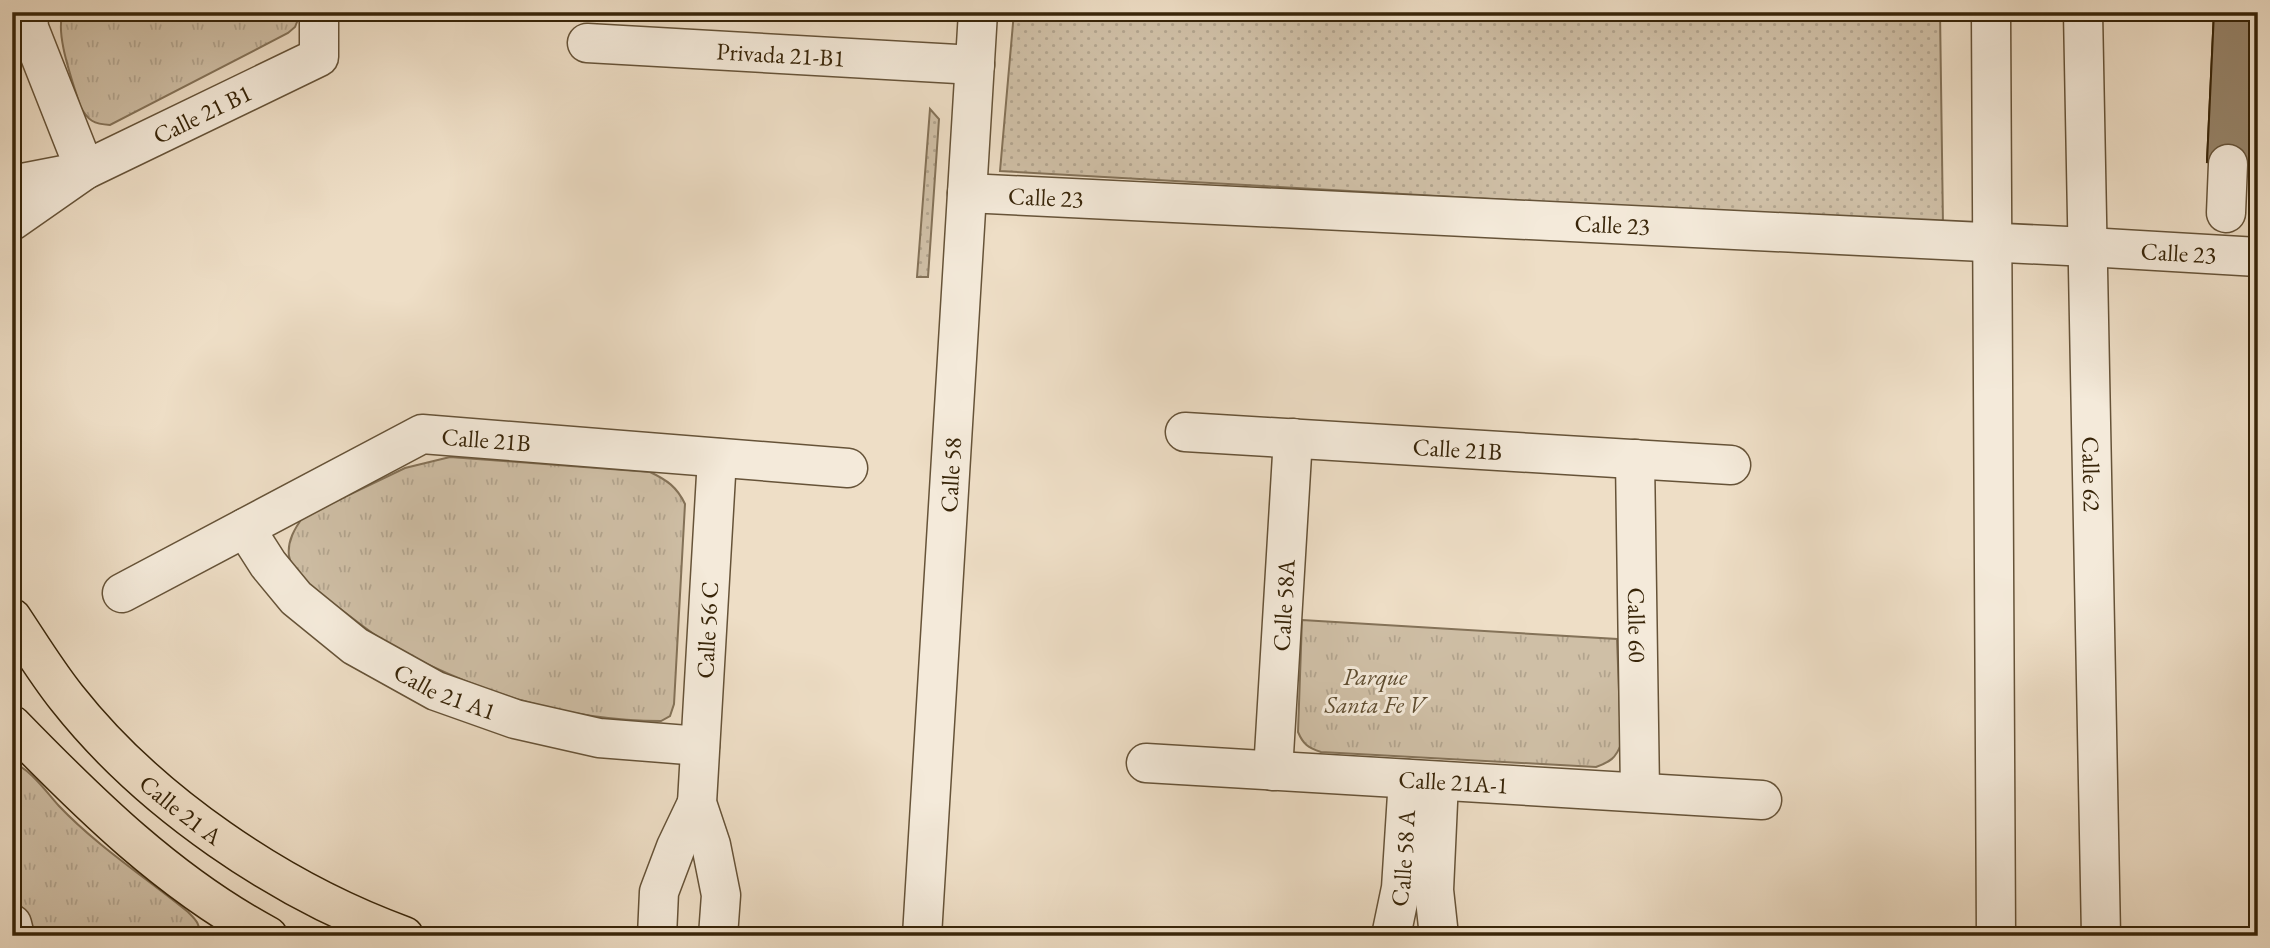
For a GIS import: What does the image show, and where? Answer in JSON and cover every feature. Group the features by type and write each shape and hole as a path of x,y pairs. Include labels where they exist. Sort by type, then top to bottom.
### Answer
{"main road":[{"name":"Calle 21 A","path":"12,618 67,699 162,795 225,842 299,888 374,925 404,936"},
{"path":"12,725 122,832 191,888 265,935"}],"street":[{"path":"28,12 29,28 85,170"},
{"name":"Calle 21 B1","path":"12,221 85,170 319,57 319,12"},
{"name":"Calle 58","path":"922,936 978,12"},
{"path":"1991,12 1996,936"},
{"name":"Calle 62","path":"2083,12 2101,936"},
{"name":"Privada 21-B1","path":"587,43 975,65"},
{"path":"2226,213 2228,164"},
{"name":"Calle 21 B1","path":"12,185 85,170"},
{"name":"Calle 23","path":"967,193 2258,257"},
{"name":"Calle 21B","path":"1185,432 1731,465"},
{"name":"Calle 21B","path":"122,593 422,434 848,468"},
{"name":"Calle 58A","path":"1273,771 1293,438"},
{"name":"Calle 56 C","path":"717,458 698,803 711,845 720,895 718,936"},
{"name":"Calle 60","path":"1635,459 1640,792"},
{"name":"Calle 21 A1","path":"245,528 268,564 296,598 355,646 436,691 515,719 599,738 700,746"},
{"name":"Calle 21A-1","path":"1146,763 1762,800"},
{"name":"Calle 58 A","path":"1391,936 1423,780"},
{"name":"Calle 58 A","path":"1423,780 1439,936"},
{"name":"Calle 56 C","path":"657,936 659,892 676,847 698,803"},
{"path":"12,924 15,936"}],"green space":[{"path":"64,12 301,12 295,27 288,33 110,125 92,121 80,106 63,44 61,20"},
{"path":"1014,12 1940,12 1943,225 1000,171"},
{"path":"930,109 939,119 928,277 917,277"},
{"path":"450,457 650,472 675,489 685,504 674,704 670,716 661,721 643,721 574,713 524,701 468,682 411,656 378,637 299,576 291,563 289,545 303,517 405,468"},
{"name":"Parque Santa Fe V","path":"1302,620 1617,639 1621,744 1612,759 1596,767 1321,752 1306,745 1298,732"},
{"path":"12,763 25,769 89,835 188,912 198,925 198,936 30,936 12,876"}],"building":[{"path":"2214,12 2258,12 2258,166 2207,162"},
{"path":"2214,12 2258,12 2258,166 2207,162"}]}
